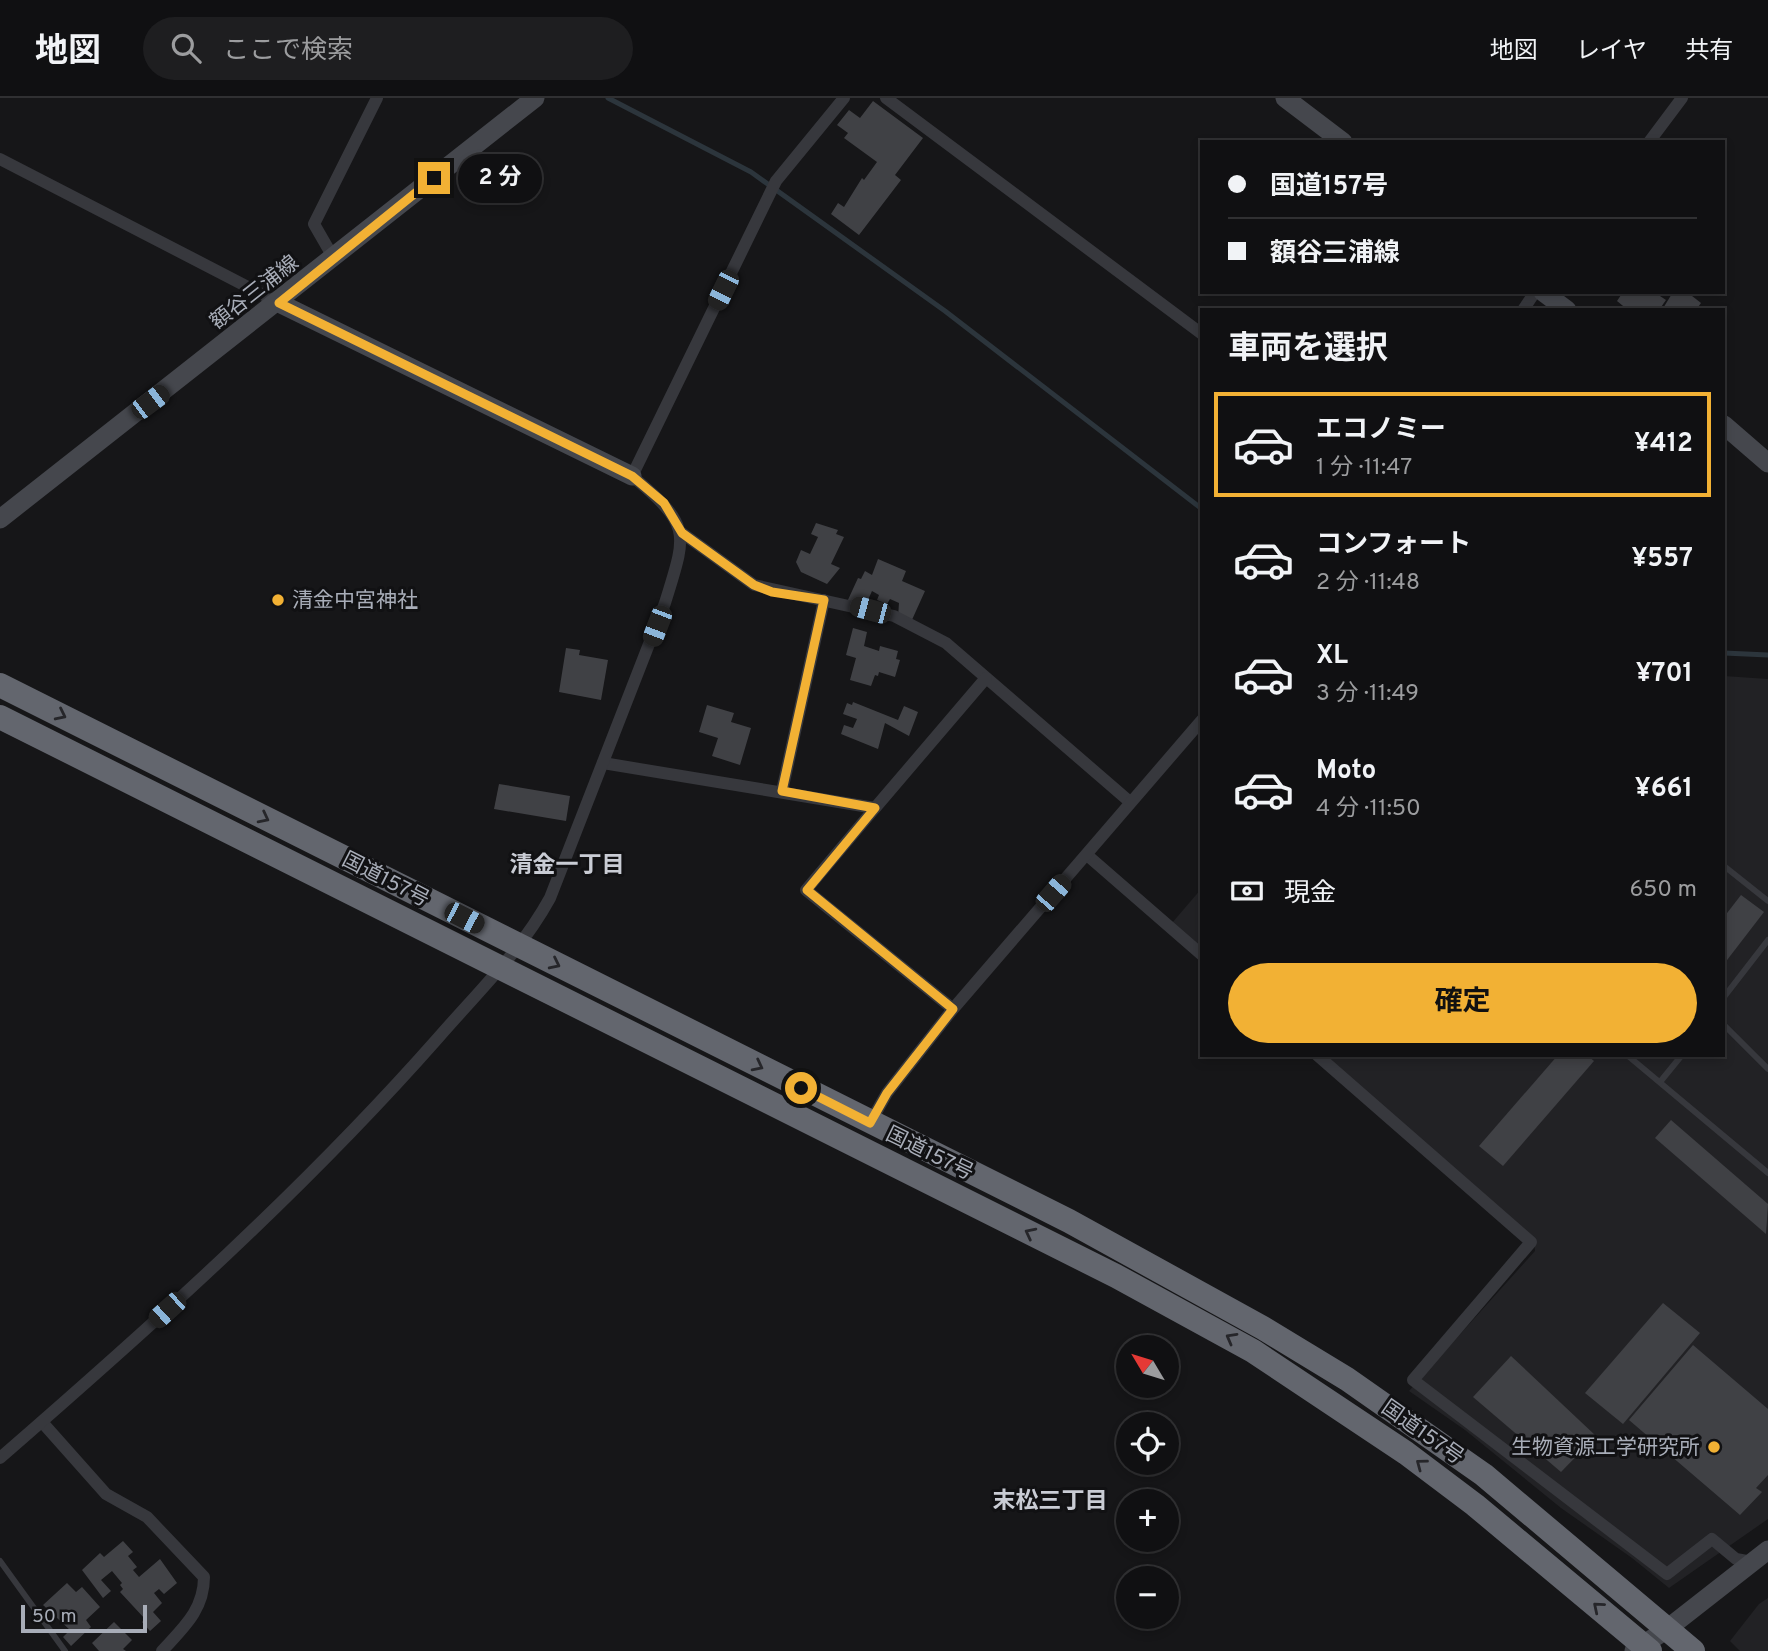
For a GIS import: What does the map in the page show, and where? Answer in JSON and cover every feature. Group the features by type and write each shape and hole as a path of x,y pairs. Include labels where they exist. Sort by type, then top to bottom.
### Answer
{"highway":[{"name":"国道157号","path":"0,685 1069,1221 1251,1321 1347,1379 1484,1475 1693,1651"},
{"name":"国道157号","path":"0,717 1116,1276 1253,1351 1308,1385 1445,1483 1642,1649"}],"main road":[{"name":"額谷三浦線","path":"0,519 279,303 333,257 535,98"},
{"path":"1284,98 1340,140"},
{"path":"1546,294 1564,308"},
{"path":"279,303 632,476"},
{"path":"1725,426 1768,463"},
{"path":"1642,1649 1768,1550"}],"street":[{"path":"333,257 314,224 377,98"},
{"path":"844,98 776,181 632,476 664,503 682,533 754,585 772,592 824,600 894,616 946,643 1130,802"},
{"path":"886,98 1200,333"},
{"path":"1650,140 1682,98"},
{"path":"0,159 279,303"},
{"path":"0,1458 241,1243 397,1085 521,947 550,898 666,603 679,559 682,533"},
{"path":"782,791 824,600"},
{"path":"953,1009 807,890 986,678"},
{"path":"870,1123 887,1093 953,1009 1200,722"},
{"path":"603,763 875,808"},
{"path":"1087,855 1200,954"},
{"path":"1319,1057 1531,1242 1413,1380 1667,1573 1712,1539 1736,1559 1752,1562"},
{"path":"42,1422 106,1494 147,1517 204,1577 204,1597 193,1617 162,1651"}],"lane":[{"path":"1725,867 1768,901"},
{"path":"1725,996 1768,940"},
{"path":"1725,1026 1768,1069"},
{"path":"1629,1057 1768,1173"},
{"path":"1660,1082 1680,1057"},
{"path":"0,1561 65,1651"}],"shaded area":[{"path":"1725,676 1768,679 1768,1519 1669,1588 1561,1508 1465,1430 1409,1391 1535,1251 1534,1239 1326,1057 1725,1057"},
{"path":"1200,890 1200,948 1172,923"},
{"path":"1768,1598 1768,1651 1740,1651 1730,1641 1759,1604"}],"building":[{"path":"873,101 923,138 895,175 901,180 859,235 831,214 838,203 844,207 862,178 864,180 877,162 844,138 848,133 837,125 849,110 860,118"},
{"path":"1662,294 1660,296 1666,300 1660,308 1626,308 1617,301 1621,295"},
{"path":"1672,294 1690,294 1701,303 1697,308 1663,308"},
{"path":"816,523 838,530 836,534 844,537 831,564 840,568 827,584 801,572 796,562 801,550 810,554 818,537 811,534"},
{"path":"878,559 906,571 902,581 925,591 911,622 898,617 899,603 890,599 887,604 877,600 879,595 872,591 864,609 847,602 858,578 861,579 865,571 872,575"},
{"path":"853,628 867,632 864,646 879,651 880,646 898,651 896,659 900,660 895,677 879,672 871,686 850,680 856,658 846,655"},
{"path":"566,648 580,650 579,655 608,660 601,700 559,692"},
{"path":"853,702 898,720 904,706 918,712 909,736 885,723 878,749 841,734 844,725 853,728 857,719 843,714 847,703 852,705"},
{"path":"707,705 734,713 731,722 751,728 740,765 712,756 718,738 699,732"},
{"path":"499,784 570,796 566,821 494,809"},
{"path":"1741,895 1764,912 1725,963 1725,916"},
{"path":"1556,1057 1589,1057 1594,1061 1503,1166 1479,1146"},
{"path":"1671,1120 1768,1204 1766,1234 1655,1138"},
{"path":"1663,1303 1700,1333 1623,1424 1585,1393"},
{"name":"生物資源工学研究所","path":"1693,1345 1768,1409 1768,1475 1756,1488 1762,1492 1740,1515 1629,1420"},
{"path":"1511,1356 1596,1436 1561,1472 1473,1397"},
{"path":"123,1541 133,1552 128,1556 137,1567 133,1570 139,1577 160,1559 177,1583 164,1594 159,1589 154,1593 162,1603 153,1612 161,1621 150,1631 142,1622 145,1619 120,1592 123,1589 120,1585 122,1583 112,1571 101,1580 111,1591 103,1598 82,1570 100,1553 104,1557"},
{"path":"67,1583 76,1592 82,1587 100,1607 86,1620 91,1627 71,1646 63,1637 70,1630 43,1605"},
{"path":"114,1622 132,1640 123,1649 126,1651 99,1651 92,1643"}],"waterway":[{"path":"608,98 751,172 945,311 1200,507"},
{"path":"1725,653 1768,655"}],"place":[{"name":"清金中宮神社","path":"278,600"},
{"name":"生物資源工学研究所","path":"1714,1447"}],"district":[{"name":"清金一丁目","path":"567,864"},
{"name":"末松三丁目","path":"1050,1500"}],"route":[{"path":"434,178 279,303 632,476 664,503 682,533 754,585 772,592 824,600 782,791 875,808 807,890 953,1009 887,1093 870,1123 801,1088"}]}
